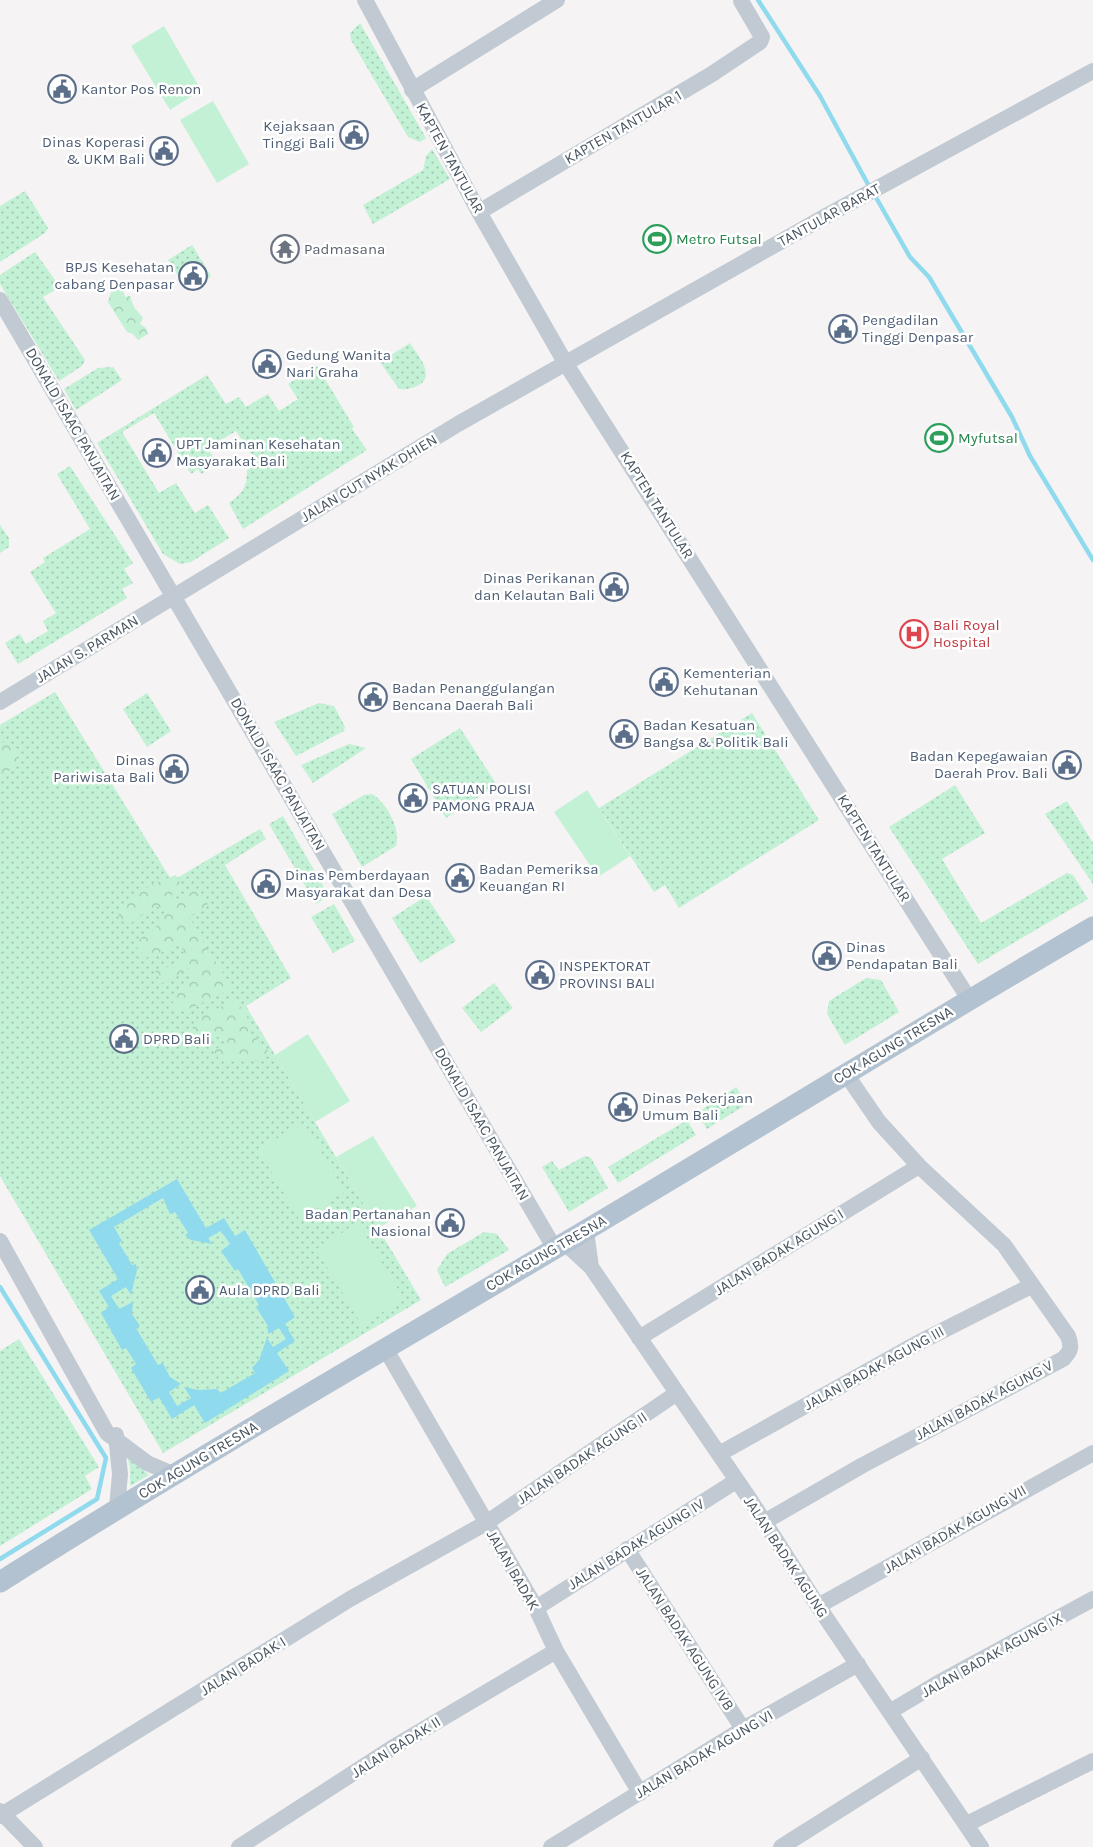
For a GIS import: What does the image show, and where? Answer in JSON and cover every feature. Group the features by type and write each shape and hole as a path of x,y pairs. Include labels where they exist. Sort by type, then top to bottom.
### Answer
{"main road":[{"name":"COK AGUNG TRESNA","path":"0,1582 116,1508 586,1231 970,999 1093,927"}],"street":[{"name":"KAPTEN TANTULAR","path":"365,0 412,90 485,209 566,364 970,999"},
{"path":"412,90 557,0"},
{"name":"KAPTEN TANTULAR 1","path":"485,209 712,74 760,42 762,37 741,1"},
{"name":"TANTULAR BARAT","path":"566,364 857,199 1093,70"},
{"name":"DONALD ISAAC PANJAITAN","path":"0,300 560,1246"},
{"name":"JALAN CUT NYAK DHIEN","path":"174,596 458,424 566,364"},
{"name":"JALAN S. PARMAN","path":"0,702 174,596"},
{"name":"JALAN BADAK AGUNG V","path":"764,1522 862,1465 1063,1359 1070,1352 1072,1345 1068,1336 1004,1245 919,1166 879,1122 846,1074"},
{"name":"JALAN BADAK AGUNG I","path":"639,1338 919,1166"},
{"name":"JALAN BADAK AGUNG","path":"586,1231 591,1267"},
{"path":"0,1241 82,1384 90,1392 114,1428 118,1442 120,1474 116,1508"},
{"name":"JALAN BADAK AGUNG","path":"560,1246 591,1267 981,1847"},
{"name":"JALAN BADAK AGUNG III","path":"718,1454 916,1344 1032,1286"},
{"name":"JALAN BADAK","path":"385,1348 536,1608 556,1651 640,1793"},
{"name":"JALAN BADAK AGUNG II","path":"486,1523 677,1394"},
{"path":"118,1442 147,1464 173,1474"},
{"name":"JALAN BADAK AGUNG VII","path":"818,1606 1093,1453"},
{"name":"JALAN BADAK AGUNG IV","path":"536,1608 736,1481"},
{"name":"JALAN BADAK I","path":"1,1814 350,1599 486,1523"},
{"name":"JALAN BADAK AGUNG IVB","path":"627,1549 743,1729"},
{"name":"JALAN BADAK AGUNG IX","path":"891,1712 938,1683 1093,1599"},
{"name":"JALAN BADAK II","path":"239,1847 392,1748 556,1651"},
{"name":"JALAN BADAK AGUNG VI","path":"551,1847 743,1729 858,1664"},
{"path":"781,1847 922,1758"},
{"path":"967,1824 1093,1761"},
{"path":"1,1814 35,1847"}],"green space":[{"path":"360,23 426,138 420,142 408,137 351,40 350,33"},
{"path":"164,26 201,90 170,110 131,46"},
{"path":"213,101 249,164 217,183 180,120"},
{"path":"432,149 450,179 373,224 363,205 423,170 426,156"},
{"path":"25,191 48,228 45,233 0,262 0,206"},
{"path":"192,245 211,276 188,291 168,260"},
{"path":"35,252 60,287 43,297 85,360 82,366 59,381 0,284 0,275"},
{"path":"118,288 123,289 125,297 130,296 134,307 143,318 140,324 145,327 148,334 138,340 133,334 127,332 108,302 111,292"},
{"path":"410,343 424,364 426,376 419,385 409,389 399,389 380,362"},
{"path":"317,366 354,427 352,429 367,450 243,529 229,503 243,489 247,470 257,463 236,431 208,448 217,464 201,474 198,469 191,474 154,413 122,432 159,493 176,483 195,513 208,505 229,538 191,562 180,564 163,554 97,443 207,375 226,404 239,397 246,407 268,394 279,411 298,399 288,384"},
{"path":"113,367 122,380 76,410 64,389 98,368"},
{"path":"70,466 133,563 124,569 133,583 122,589 127,598 18,664 5,643 20,634 26,644 48,631 43,621 56,613 30,572 45,562 43,558 90,529 57,474"},
{"path":"0,525 9,538 9,547 0,553"},
{"path":"55,692 172,881 260,829 266,839 225,865 291,978 246,1006 421,1300 163,1453 0,1176 0,725"},
{"path":"147,693 171,731 147,747 123,709"},
{"path":"319,703 334,706 345,727 344,731 296,756 274,722"},
{"path":"752,713 819,820 679,908 665,885 654,892 599,808"},
{"path":"460,728 497,785 446,818 411,759"},
{"path":"0,741 18,749 19,759 16,766 0,774"},
{"path":"349,744 366,748 313,783 301,765"},
{"path":"955,785 985,833 942,859 981,923 1067,873 1073,875 1088,899 978,964 889,827"},
{"path":"587,790 630,856 598,877 554,812"},
{"path":"372,794 378,798 392,817 397,839 396,846 362,867 332,814 364,795"},
{"path":"1067,801 1093,843 1093,884 1045,814"},
{"path":"283,816 329,896 316,904 269,824"},
{"path":"176,875 182,887 171,895 178,899 193,888 208,904 197,914 189,916 201,939 231,986 228,991 184,1011 177,1011 172,1004 178,992 195,979 188,968 168,982 161,983 155,971 171,966 184,952 179,942 153,958 145,957 134,943 158,925 166,909 155,906 127,926 116,912 128,900 143,890"},
{"path":"426,896 456,941 420,963 392,918"},
{"path":"334,904 355,941 333,953 311,917"},
{"path":"866,978 881,980 899,1012 845,1045 827,1014 829,1001"},
{"path":"494,983 513,1008 481,1032 462,1008"},
{"path":"233,1001 246,1013 249,1031 268,1051 265,1061 229,1059 220,1061 214,1051 225,1042 220,1036 198,1045 188,1036 199,1017"},
{"path":"308,1034 350,1101 315,1122 275,1055"},
{"path":"736,1087 747,1104 707,1129 697,1113"},
{"path":"687,1120 696,1135 618,1183 608,1167"},
{"path":"304,1123 345,1192 299,1219 258,1149"},
{"path":"373,1136 417,1206 378,1228 336,1157"},
{"path":"585,1156 591,1158 608,1188 569,1212 542,1167 552,1161 559,1170"},
{"path":"358,1223 404,1299 362,1325 316,1249"},
{"path":"484,1232 497,1234 509,1250 445,1287 437,1270 447,1254"},
{"path":"19,1339 99,1467 85,1476 92,1489 0,1546 0,1351"},
{"path":"127,1455 149,1475 130,1486 130,1468"}],"water":[{"path":"177,1179 206,1228 224,1218 235,1236 245,1230 295,1317 285,1324 295,1341 277,1353 289,1371 205,1423 194,1405 172,1419 159,1397 151,1402 131,1368 136,1364 126,1348 122,1350 101,1313 109,1307 99,1291 118,1279 89,1230","holes":["163,1198 170,1214 175,1212 188,1233 185,1235 191,1240 212,1244 208,1238 221,1231 230,1244 221,1251 235,1271 238,1269 259,1305 256,1307 268,1326 268,1334 279,1328 286,1339 273,1347 267,1338 259,1360 252,1368 255,1373 221,1393 217,1389 198,1390 184,1387 191,1398 177,1406 169,1392 181,1384 170,1377 163,1363 158,1365 136,1328 140,1326 132,1314 133,1302 119,1309 111,1296 126,1287 131,1295 137,1270 136,1264 132,1265 119,1243 122,1241 114,1227"]}],"waterway":[{"path":"758,0 820,96 870,188"},
{"path":"874,194 910,257 929,277 1012,417 1030,456 1093,560"},
{"path":"0,1287 106,1458 97,1499 0,1559"}],"place":[{"name":"Kantor Pos Renon","path":"62,89"},
{"name":"Kejaksaan Tinggi Bali","path":"354,135"},
{"name":"Dinas Koperasi & UKM Bali","path":"164,151"},
{"name":"Metro Futsal","path":"657,239"},
{"name":"Padmasana","path":"285,249"},
{"name":"BPJS Kesehatan cabang Denpasar","path":"193,276"},
{"name":"Pengadilan Tinggi Denpasar","path":"843,329"},
{"name":"Gedung Wanita Nari Graha","path":"267,364"},
{"name":"Myfutsal","path":"939,438"},
{"name":"UPT Jaminan Kesehatan Masyarakat Bali","path":"157,453"},
{"name":"Dinas Perikanan dan Kelautan Bali","path":"614,587"},
{"name":"Bali Royal Hospital","path":"914,634"},
{"name":"Kementerian Kehutanan","path":"664,682"},
{"name":"Badan Penanggulangan Bencana Daerah Bali","path":"373,697"},
{"name":"Badan Kesatuan Bangsa & Politik Bali","path":"624,734"},
{"name":"Badan Kepegawaian Daerah Prov. Bali","path":"1067,765"},
{"name":"Dinas Pariwisata Bali","path":"174,769"},
{"name":"SATUAN POLISI PAMONG PRAJA","path":"413,798"},
{"name":"Badan Pemeriksa Keuangan RI","path":"460,878"},
{"name":"Dinas Pemberdayaan Masyarakat dan Desa","path":"266,884"},
{"name":"Dinas Pendapatan Bali","path":"827,956"},
{"name":"INSPEKTORAT PROVINSI BALI","path":"540,975"},
{"name":"DPRD Bali","path":"124,1039"},
{"name":"Dinas Pekerjaan Umum Bali","path":"623,1107"},
{"name":"Badan Pertanahan Nasional","path":"450,1223"},
{"name":"Aula DPRD Bali","path":"200,1290"}]}
